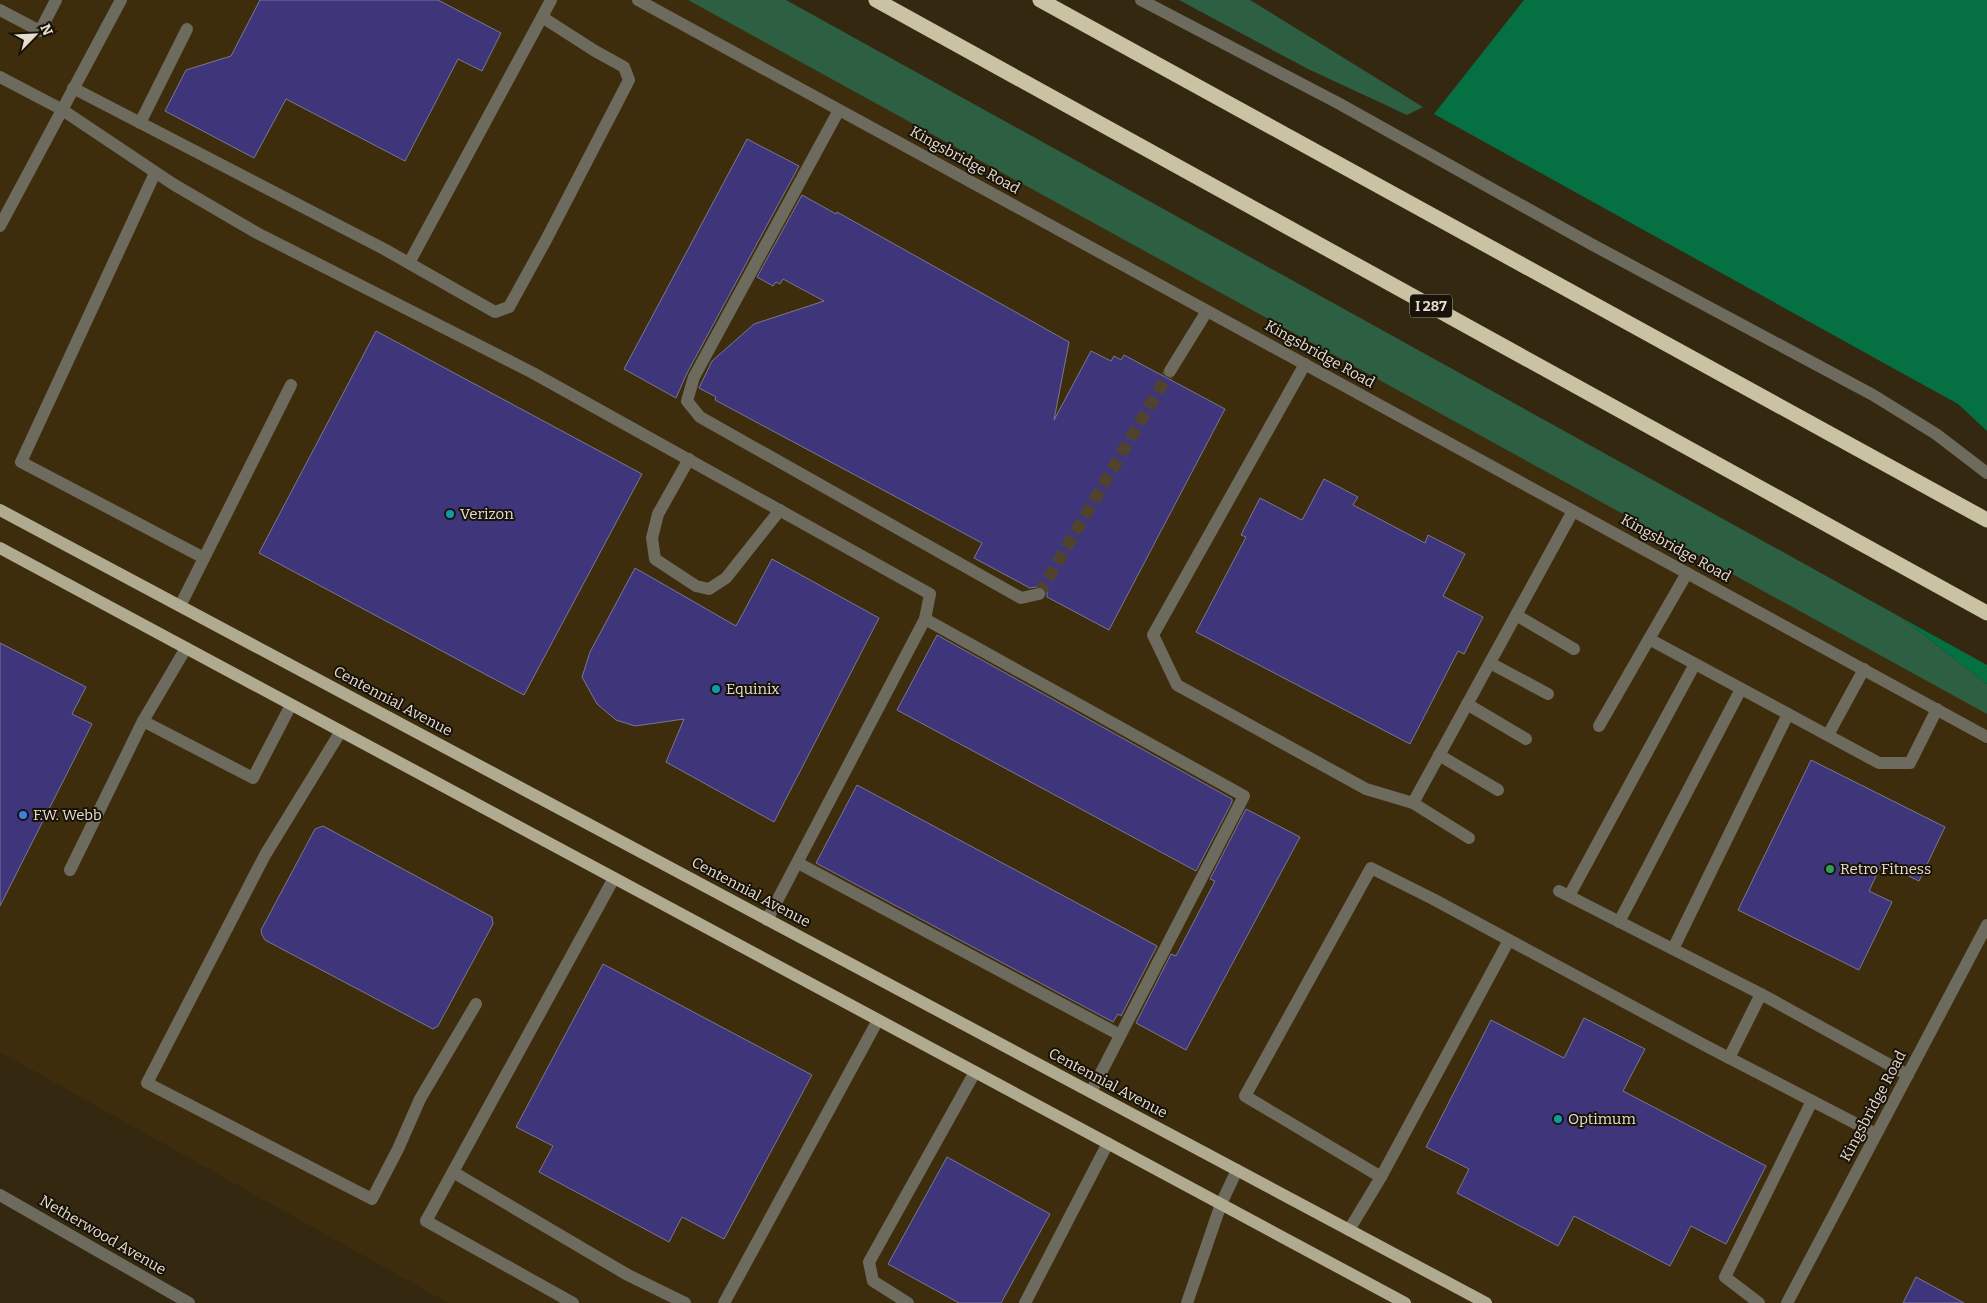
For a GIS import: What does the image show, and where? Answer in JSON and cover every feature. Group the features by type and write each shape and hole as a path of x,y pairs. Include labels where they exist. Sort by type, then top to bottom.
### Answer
{"highway":[{"name":"I 287","path":"876,0 1987,613"},
{"path":"1040,0 1987,520"}],"main road":[{"name":"Centennial Avenue","path":"0,510 1486,1303"},
{"path":"0,548 1405,1303"}],"street":[{"path":"0,10 40,31 56,0"},
{"path":"0,226 72,88 121,0"},
{"path":"408,263 551,0"},
{"name":"Kingsbridge Road","path":"638,0 1987,737"},
{"path":"1141,0 1338,103 1600,249 1873,395 1936,434 1987,472"},
{"path":"72,88 233,170 408,263 495,312 509,307 629,80 624,67 542,17"},
{"path":"140,123 188,29"},
{"path":"0,77 61,109 156,173 257,233 533,373 930,594 925,619 768,920"},
{"path":"839,110 694,377 687,401 700,417 1021,598 1039,594"},
{"path":"156,173 21,462 204,558"},
{"path":"1170,371 1207,311"},
{"path":"1304,364 1153,635 1177,685 1366,789 1413,803 1469,838"},
{"path":"180,606 291,385"},
{"path":"688,459 658,514 652,538 655,559 696,586 709,589 726,578 780,510"},
{"path":"1413,803 1573,511"},
{"path":"1599,726 1687,573"},
{"path":"1516,615 1574,649"},
{"path":"925,619 1244,796 1091,1092"},
{"path":"1649,639 1879,763 1910,763 1938,709"},
{"path":"70,870 143,720 186,648"},
{"path":"1490,663 1548,694"},
{"path":"1694,664 1564,893 1761,994 1908,1074"},
{"path":"1828,736 1864,670"},
{"path":"1619,922 1741,689"},
{"path":"1467,704 1526,739"},
{"path":"143,720 252,778 291,705"},
{"path":"1672,949 1788,714"},
{"path":"341,731 265,855 147,1083 372,1199 420,1099 476,1004"},
{"path":"1439,755 1498,790"},
{"path":"798,863 1120,1035"},
{"path":"1381,1177 1245,1096 1371,868 1876,1134"},
{"path":"573,1303 426,1221 614,878"},
{"name":"Kingsbridge Road","path":"1788,1303 1987,924"},
{"path":"1349,1230 1381,1177 1509,940"},
{"path":"1730,1058 1761,994"},
{"path":"724,1303 878,1020"},
{"path":"908,1303 873,1281 869,1262 975,1072"},
{"path":"1759,1303 1725,1277 1812,1101"},
{"path":"1026,1303 1108,1144"},
{"path":"1187,1303 1221,1204 1237,1170"},
{"path":"453,1172 611,1265 685,1303"},
{"name":"Netherwood Avenue","path":"0,1195 189,1303"}],"shaded area":[{"path":"0,0 688,0 1983,711 1987,714 1987,1303 448,1303 0,1052"}],"green space":[{"path":"688,0 786,0 1902,618 1987,684 1987,714"},
{"path":"1179,0 1250,0 1423,107 1407,115 1308,69"},
{"path":"1524,0 1987,0 1987,431 1958,404 1434,114"},
{"path":"1902,618 1987,665 1987,684"}],"building":[{"path":"260,0 438,0 501,33 482,71 458,59 405,161 286,99 254,158 165,111 186,70 231,56"},
{"path":"747,139 799,166 687,373 676,398 624,369"},
{"path":"802,195 836,214 837,212 1069,342 1054,420 1091,351 1111,361 1114,356 1121,360 1124,355 1225,409 1109,630 1047,597 1047,592 1042,586 1030,588 974,558 982,543 715,400 716,397 699,388 712,361 754,324 824,301 783,279 780,284 776,282 773,286 757,277"},
{"name":"Verizon","path":"376,331 642,474 524,695 259,553"},
{"path":"1324,479 1358,497 1353,505 1425,543 1428,535 1465,554 1443,596 1483,617 1464,654 1458,651 1410,744 1196,632 1246,537 1241,535 1260,498 1302,520"},
{"name":"Equinix","path":"772,559 879,618 774,822 666,762 684,719 635,726 616,720 597,704 582,677 590,652 635,568 736,626"},
{"path":"937,635 1232,799 1196,871 897,710"},
{"name":"F.W. Webb","path":"0,643 86,687 72,714 92,724 0,906"},
{"path":"1811,760 1945,827 1919,881 1882,863 1869,891 1892,902 1859,970 1738,910"},
{"path":"857,785 1157,946 1121,1016 1118,1014 1113,1022 816,863"},
{"path":"1246,809 1300,837 1186,1050 1136,1023 1171,954 1176,956 1215,881 1210,879"},
{"path":"323,826 492,917 493,924 438,1026 433,1029 265,940 262,935 261,930 315,829"},
{"path":"603,964 812,1075 724,1239 682,1217 669,1242 539,1172 553,1146 516,1127"},
{"name":"Optimum","path":"1584,1018 1645,1049 1623,1091 1766,1166 1726,1244 1691,1226 1670,1266 1574,1216 1558,1246 1457,1193 1469,1169 1426,1147 1491,1020 1564,1058"},
{"path":"947,1157 1050,1214 1001,1303 959,1303 888,1264"},
{"path":"1916,1277 1964,1303 1903,1303"}],"tunnel":[{"path":"1039,594 1170,371"}],"place":[{"name":"Verizon","path":"450,514"},
{"name":"Equinix","path":"716,689"},
{"name":"F.W. Webb","path":"23,815"},
{"name":"Retro Fitness","path":"1830,869"},
{"name":"Optimum","path":"1558,1119"}]}
